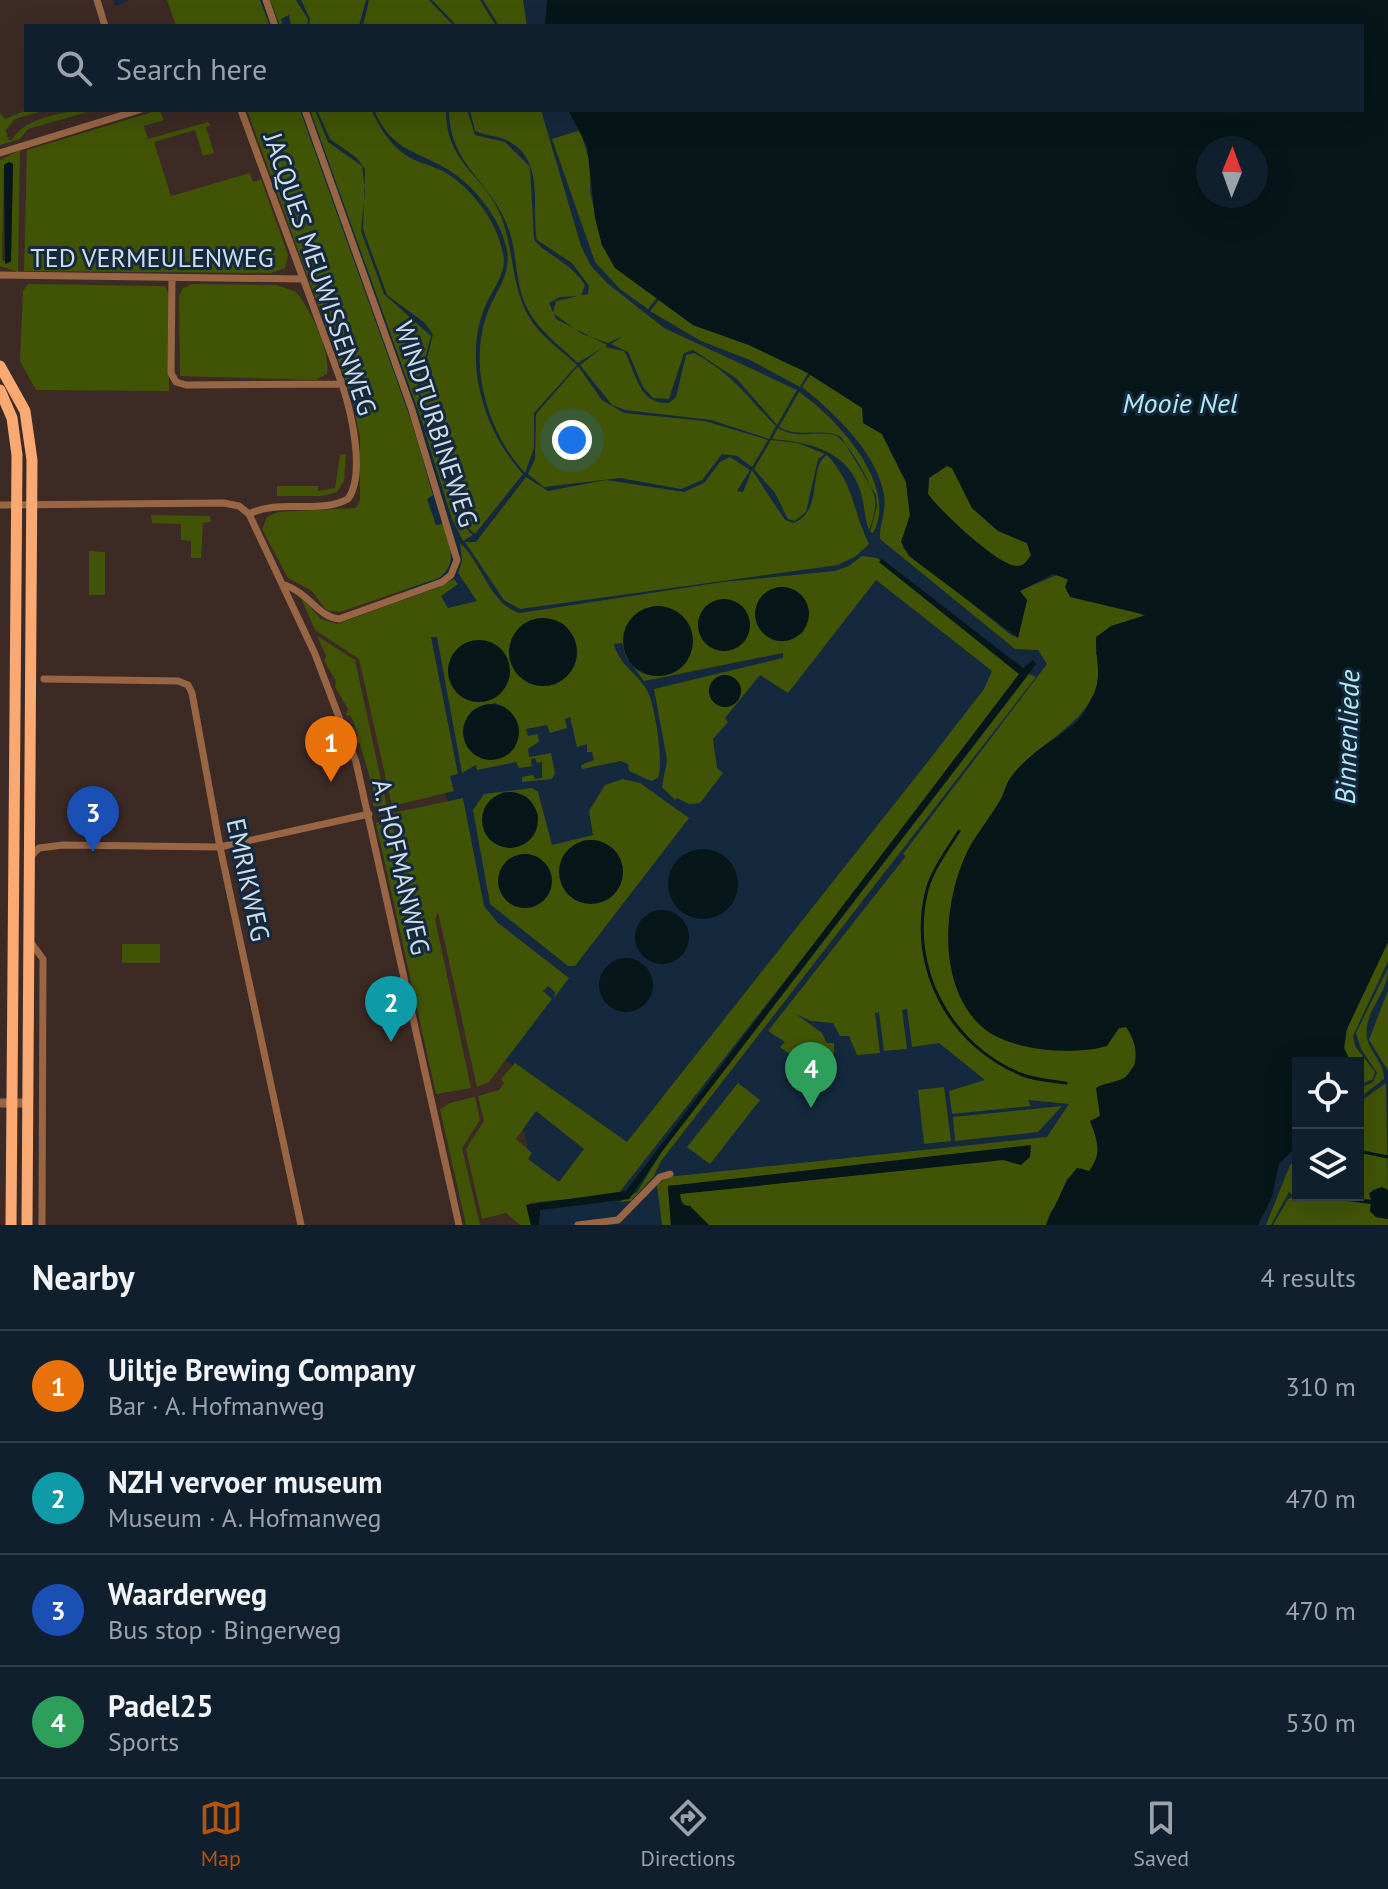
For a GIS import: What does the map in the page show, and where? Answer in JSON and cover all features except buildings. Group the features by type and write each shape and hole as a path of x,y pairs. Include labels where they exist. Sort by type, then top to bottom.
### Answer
{"main road":[{"path":"0,366 19,398 29,425 32,504 27,1225"},
{"path":"0,390 16,440 6,1103 11,1225"}],"street":[{"path":"97,0 104,24"},
{"path":"266,0 274,24"},
{"path":"0,153 126,112"},
{"name":"JACQUES MEUWISSENWEG","path":"242,112 342,384 352,417 355,442 354,483 348,499 329,505 275,506 249,514"},
{"name":"WINDTURBINEWEG","path":"285,585 304,593 326,616 339,619 442,582 451,575 457,560 411,407 306,112"},
{"name":"TED VERMEULENWEG","path":"0,275 303,279"},
{"path":"172,278 171,373 176,382 186,385 342,384"},
{"path":"0,505 229,504 249,514"},
{"name":"A. HOFMANWEG","path":"249,514 285,585 350,741 369,814 459,1225"},
{"name":"EMRIKWEG","path":"44,679 178,681 188,685 301,1225"},
{"path":"30,858 39,848 63,845 220,847 369,814"},
{"path":"28,938 43,959 42,1225"},
{"path":"6,1103 27,1103"},
{"path":"578,1225 618,1220 660,1177 670,1174"}],"shaded area":[{"path":"0,0 113,0 115,6 130,0 167,0 175,24 24,24 24,112 294,112 386,381 378,599 401,591 504,1059 513,1066 512,1074 539,1202 533,1211 538,1225 0,1225"}],"green space":[{"path":"167,0 260,0 269,24 175,24"},
{"path":"270,0 296,0 308,19 307,24 291,24 289,15 281,19 282,24 279,24"},
{"path":"301,0 366,0 360,24 309,24"},
{"path":"369,0 429,0 452,24 363,24"},
{"path":"432,0 480,0 495,24 455,24"},
{"path":"483,0 523,0 527,24 498,24"},
{"path":"24,111 39,112 15,119 6,130 8,140 12,140 18,132 37,120 67,112 88,112 28,129 20,139 0,145 0,113 5,119"},
{"path":"152,112 160,112 164,120 144,126 148,139 208,122 211,125 206,127 214,153 203,156 195,130 154,142 171,196 250,173 253,182 261,179 288,255 285,268 271,273 24,271 27,150"},
{"path":"248,112 301,112 412,423 433,495 427,499 436,525 443,524 450,546 449,566 439,578 340,612 326,610 312,591 288,578 262,529 267,517 278,512 356,508 360,500 360,438 353,401"},
{"path":"311,112 316,112 328,142 362,166 365,191 361,231 384,294 431,336 417,389 429,429 425,430"},
{"path":"318,112 372,112 385,134 404,154 443,171 473,196 489,217 500,241 503,268 478,330 477,375 488,418 523,474 475,534 460,514 451,475 432,430 442,429 439,422 431,426 419,391 433,334 425,323 387,295 363,229 365,169 357,158 330,139"},
{"path":"375,112 446,112 452,143 501,216 519,293 529,317 545,337 577,365 534,413 534,448 525,473 512,457 492,419 481,377 482,334 487,314 507,268 504,239 485,204 467,184 447,169 404,147 388,134"},
{"path":"449,112 468,112 475,135 505,142 530,167 534,239 572,270 585,285 581,296 560,297 549,303 556,319 607,345 605,347 624,351 640,386 651,399 659,402 669,403 676,397 686,355 694,353 730,378 776,426 769,439 711,420 625,410 612,405 580,365 602,348 578,363 531,315 519,286 513,243 503,216 464,161 451,130"},
{"path":"470,112 542,112 581,246 591,266 607,283 664,328 797,390 777,425 737,379 693,350 684,353 669,399 653,398 643,387 628,352 611,344 623,336 608,343 582,334 553,313 556,301 588,294 589,286 572,263 537,240 532,170 519,148 506,140 475,131"},
{"path":"580,130 591,166 590,191 602,245 616,268 657,298 648,309 620,289 595,262 552,139"},
{"path":"20,150 18,272 0,266 0,160","holes":["9,162 13,165 11,261 8,264 2,260 4,165"]},
{"path":"28,284 165,286 169,295 169,391 36,390 20,361 23,291"},
{"path":"192,284 277,285 296,292 319,332 326,354 327,374 316,380 180,376 179,296 183,288"},
{"path":"659,300 693,325 749,345 808,373 800,387 750,360 701,341 650,311"},
{"path":"578,366 602,400 624,413 705,421 768,440 752,467 737,456 722,454 702,480 681,489 620,478 544,487 528,474 535,459 536,414"},
{"path":"810,375 863,408 864,423 882,434 906,482 910,515 903,548 1011,635 1018,637 1027,600 1019,591 1057,575 1151,619 1096,652 1098,675 1094,693 1071,724 1010,778 965,858 951,909 948,938 958,991 971,1012 989,1030 1014,1041 1074,1047 1093,1042 1125,1025 1139,1042 1135,1064 1106,1103 1103,1142 1091,1172 1080,1168 1050,1213 1046,1225 701,1225 676,1194 994,1161 668,1186 671,1225 662,1225 657,1185 667,1177 1047,1137 1069,1104 1028,1100 1031,1106 952,1114 949,1091 985,1080 939,1043 912,1047 907,1009 902,1010 907,1049 884,1051 879,1012 875,1013 880,1053 857,1055 849,1036 840,1036 833,1023 811,1021 796,1014 822,1033 827,1043 834,1043 834,1054 792,1056 780,1047 785,1042 768,1031 906,856 903,854 1047,664 1038,650 1015,649 880,539 885,501 880,479 852,435 802,387"},
{"path":"799,392 846,435 871,474 878,495 879,514 873,533 870,532 877,506 876,495 841,437 779,427"},
{"path":"778,428 799,434 834,435 846,445 859,463 875,499 869,530 861,493 847,467 838,458 814,446 772,439"},
{"path":"430,431 454,503 466,528 473,535 463,541 452,519 425,432"},
{"path":"771,440 798,443 825,454 818,459 806,512 795,521 788,519 775,493 754,469"},
{"path":"346,454 344,481 337,492 321,496 277,496 277,486 318,486 318,491 335,488 340,455"},
{"path":"827,455 848,487 869,544 856,556 838,565 520,609 504,600 465,542 476,542 526,477 548,491 606,480 684,492 704,483 720,462 730,457 750,470 737,491 743,492 752,470 785,520 794,523 809,508 818,469"},
{"path":"946,466 952,468 972,508 998,531 1027,543 1031,556 1025,563 1016,566 996,557 934,502 928,494 929,478"},
{"path":"151,515 210,516 211,522 203,523 201,558 191,558 191,541 181,540 181,524 152,523"},
{"path":"460,543 501,602 520,613 723,582 835,571 849,566 862,556 877,558 1026,672 619,1193 529,1203 531,1225 520,1225 506,1213 482,1219 466,1149 484,1121 478,1096 499,1090 504,1083 501,1079 515,1063 627,1142 926,764 984,689 992,671 876,580 788,693 760,675 725,718 728,722 713,739 717,768 723,773 700,803 689,804 677,798 675,800 662,787 667,760 654,689 783,658 783,653 644,681 626,657 622,643 614,644 620,658 650,697 659,748 658,778 651,781 629,771 628,764 621,761 582,769 581,765 594,760 592,752 587,752 587,744 577,747 570,717 565,719 567,728 550,733 547,725 526,729 528,736 538,734 539,742 528,749 529,757 551,753 555,773 552,779 522,782 522,777 533,775 535,779 542,778 542,762 537,763 535,758 531,759 532,766 519,768 516,762 477,770 476,765 462,773 437,637 431,637 458,774 450,776 454,791 392,806 359,659 315,630 300,596 321,619 337,624 454,579 458,584 441,596 448,608 477,601 458,573 462,561","holes":["784,587 802,595 809,613 803,632 788,640 775,640 765,634 757,612 760,601 768,592","727,600 745,610 749,630 745,641 721,651 703,641 698,621 709,604","655,606 671,609 682,617 692,641 684,665 673,673 658,676 643,673 633,666 625,644 632,620 642,611","538,618 562,623 575,640 577,657 569,673 553,685 528,683 509,649 520,627","481,641 502,652 509,668 508,680 478,702 456,692 448,669 455,652 469,643","495,703 505,707 515,747 501,758 482,759 463,731 472,711","536,1111 584,1149 559,1182 528,1159 532,1153 516,1139"]},
{"path":"89,551 105,552 105,595 89,595"},
{"path":"317,636 355,660 387,807 373,806 374,792 360,744 356,742 358,735 351,716 346,715 348,709 335,687 336,681 324,661 326,656"},
{"path":"1029,674 1036,677 661,1161 654,1176 631,1201 619,1202 637,1192 663,1150"},
{"path":"623,779 640,783 689,818 575,966 568,966 490,904 473,810 484,794 532,788 538,792 552,845 593,835 589,811 605,785","holes":["503,792 526,796 538,815 535,833 517,847 500,845 484,829 487,804","584,840 600,841 617,853 622,880 619,887 603,901 589,903 574,899 560,879 563,856","526,854 534,857 549,872 550,886 544,900 506,900 499,877 505,864"]},
{"path":"463,798 484,906 498,923 569,978 554,998 555,992 548,986 543,991 552,999 489,1082 477,1087 438,912 435,919 471,1088 436,1094 376,823 390,813 400,864 413,871 415,868 404,860 393,813"},
{"path":"1388,942 1388,961 1353,1036 1355,1046 1363,1057 1348,1057 1344,1048 1348,1025"},
{"path":"122,944 160,944 160,963 122,963"},
{"path":"1388,968 1385,984 1367,1027 1368,1042 1381,1066 1384,1079 1364,1094 1364,1086 1373,1082 1377,1073 1361,1049 1356,1033"},
{"path":"1388,990 1388,1071 1369,1040"},
{"path":"1364,1058 1375,1072 1373,1079 1364,1083"},
{"path":"738,1083 760,1100 710,1164 687,1147"},
{"path":"1386,1083 1388,1190 1382,1187 1372,1190 1372,1200 1364,1199 1364,1099"},
{"path":"944,1087 951,1141 924,1144 918,1090"},
{"path":"475,1097 480,1120 462,1148 480,1225 466,1225 440,1109 450,1103"},
{"path":"1062,1106 1038,1132 955,1141 953,1117"},
{"path":"1292,1162 1292,1194 1289,1192 1271,1225 1266,1225"},
{"path":"1288,1199 1371,1204 1370,1211 1376,1217 1388,1219 1388,1225 1273,1225"}],"water":[{"name":"Mooie Nel","path":"547,0 1388,0 1388,942 1346,1031 1344,1048 1348,1057 1292,1057 1292,1151 1279,1164 1272,1197 1258,1225 1046,1225 1067,1180 1077,1168 1089,1171 1096,1158 1097,1146 1090,1121 1100,1116 1096,1088 1123,1078 1131,1071 1136,1052 1132,1038 1126,1027 1119,1028 1107,1046 1077,1051 1041,1049 1006,1041 980,1025 966,1008 956,988 951,965 949,918 959,872 967,852 1016,770 1074,724 1085,711 1098,682 1096,637 1111,626 1146,615 1070,597 1065,587 1068,579 1053,574 1020,591 1027,600 1018,638 909,556 901,542 910,515 906,482 882,434 863,423 862,408 808,373 749,345 693,325 615,268 602,245 595,218 587,146 569,112 1364,112 1364,24 545,24","holes":["947,466 952,468 972,508 998,531 1027,543 1031,555 1023,565 1016,566 996,557 956,524 928,494 929,478"]},
{"path":"9,162 13,164 11,261 5,264 4,165"},
{"path":"882,559 1023,668 1033,660 1036,664 663,1150 629,1199 540,1210 539,1225 531,1225 526,1205 626,1191 1019,674 879,562"},
{"path":"782,587 801,595 809,614 801,633 782,641 763,633 755,614 763,595"},
{"path":"724,599 742,607 750,625 742,643 724,651 706,643 698,625 706,607"},
{"path":"658,606 683,616 693,641 683,666 658,676 633,666 623,641 633,616"},
{"path":"550,618 571,633 577,652 575,665 567,676 550,686 536,686 519,676 511,665 509,645 519,628 530,620"},
{"path":"479,640 501,649 510,671 501,693 479,702 457,693 448,671 457,649"},
{"path":"725,675 736,680 741,691 736,702 725,707 714,702 709,691 714,680"},
{"path":"491,704 511,712 519,732 511,752 491,760 471,752 463,732 471,712"},
{"path":"510,792 530,800 538,820 530,840 510,848 490,840 482,820 490,800"},
{"path":"585,840 597,840 614,849 621,860 621,884 614,895 597,904 585,904 573,899 564,890 559,878 559,866 564,854 573,845"},
{"path":"703,849 722,855 732,865 738,884 732,903 722,913 703,919 684,913 674,903 668,884 674,865 684,855"},
{"path":"525,854 544,862 552,881 544,900 525,908 506,900 498,881 506,862"},
{"path":"662,910 681,918 689,937 681,956 662,964 643,956 635,937 643,918"},
{"path":"626,958 645,966 653,985 645,1004 626,1012 607,1004 599,985 607,966"},
{"path":"1031,1145 1030,1157 1021,1165 1003,1160 680,1194 682,1205 690,1206 709,1225 671,1225 668,1186"},
{"path":"1382,1187 1388,1190 1388,1219 1376,1217 1370,1211 1371,1204 1351,1201 1371,1200 1369,1193"}],"waterway":[{"path":"959,831 929,882 922,919 923,948 940,1001 956,1025 997,1062 1028,1077 1066,1083"},
{"path":"1364,1152 1388,1157"}],"place":[{"name":"Uiltje Brewing Company","path":"331,782"},
{"name":"Waarderweg","path":"93,852"},
{"name":"NZH vervoer museum","path":"391,1042"},
{"name":"Padel25","path":"811,1108"}],"water label":[{"name":"Binnenliede","path":"1347,737"}]}
